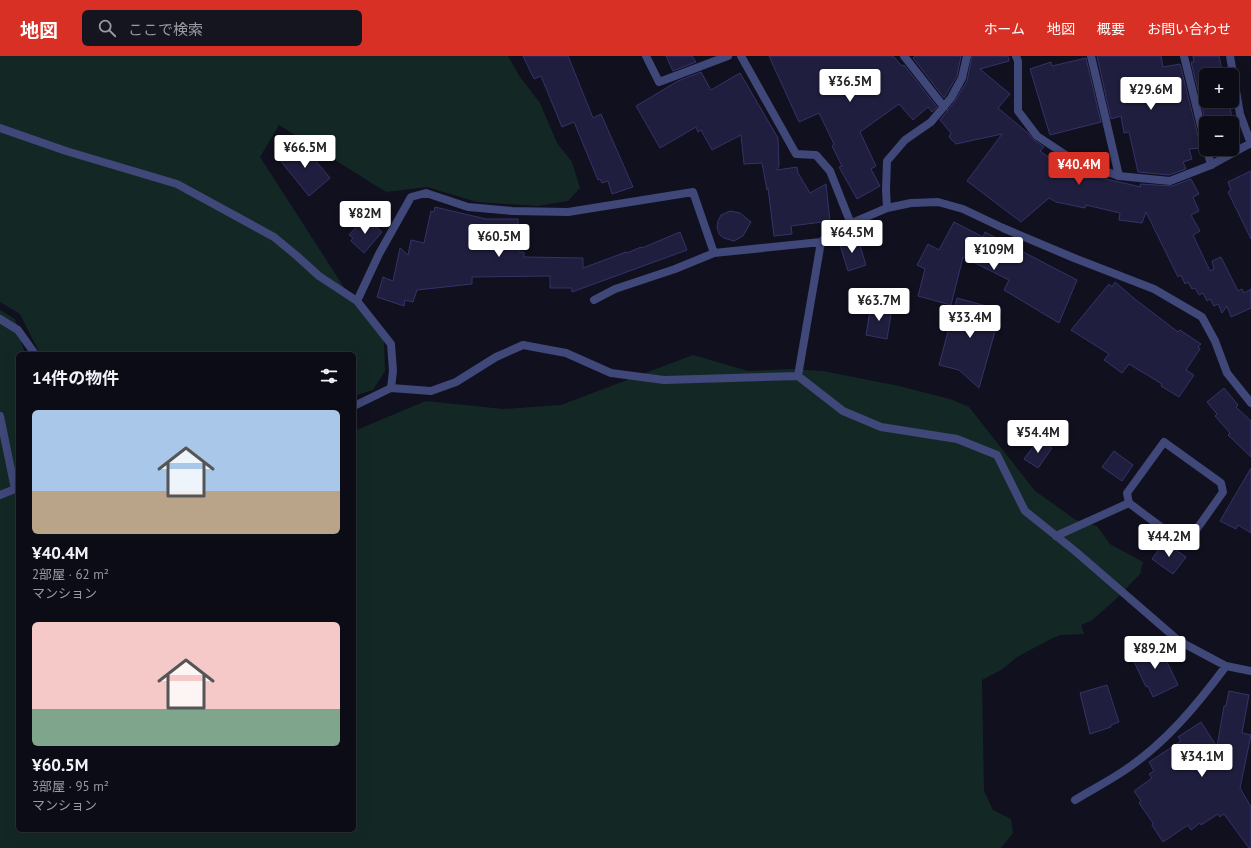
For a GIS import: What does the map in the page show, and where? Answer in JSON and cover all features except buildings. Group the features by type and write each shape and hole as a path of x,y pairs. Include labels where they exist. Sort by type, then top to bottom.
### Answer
{"street":[{"path":"646,56 659,82 728,56"},
{"path":"741,56 796,154 816,155 830,171 851,224"},
{"path":"904,56 944,107"},
{"path":"887,208 887,161 905,140 931,122 944,107 962,78 966,56"},
{"path":"1016,56 1018,61 1018,111 1037,136 1075,161 1119,176 1170,181 1211,165 1251,143 1240,114 1230,56"},
{"path":"1091,56 1119,176"},
{"path":"1184,56 1199,119"},
{"path":"0,128 66,151 177,184 274,237 319,276 357,301 391,344 393,371 391,388"},
{"path":"1208,156 1211,165"},
{"path":"357,301 379,254 411,196 426,192 468,207 512,211 568,212 693,192 714,253"},
{"path":"798,376 821,242 831,232 887,208 911,203 938,202 964,209 1003,228 1074,258 1154,289 1202,317 1215,340 1227,373 1251,403"},
{"path":"594,300 615,290 675,269 714,253 821,242"},
{"path":"0,319 18,330 34,352"},
{"path":"356,405 391,388 431,391 456,382 496,356 523,344 566,353 612,374 664,380 798,376 843,411 881,427 957,439 997,455 1024,511 1056,536 1179,641 1226,666 1251,671"},
{"path":"0,416 15,489 0,495"},
{"path":"1164,442 1221,483 1223,492 1189,540 1181,542 1129,503 1128,493 1164,442"},
{"path":"1056,536 1129,503"},
{"path":"1075,800 1123,772 1151,750 1202,699 1226,666"}],"green space":[{"path":"0,56 508,56 520,77 540,103 557,143 572,162 580,188 568,201 537,206 477,202 427,187 386,192 279,125 260,157 345,289 384,338 385,371 373,390 356,395 356,352 39,352 20,314 0,302"},
{"path":"0,310 15,319 24,352 16,352 16,832 356,832 356,430 426,401 503,409 561,405 693,355 748,371 791,369 823,371 899,386 950,399 969,407 1035,491 1076,520 1097,526 1110,544 1143,562 1140,574 1115,600 1091,621 1081,625 1084,634 1060,635 1017,657 1001,670 982,680 984,791 993,810 1011,819 1013,833 1001,848 0,848"}]}
